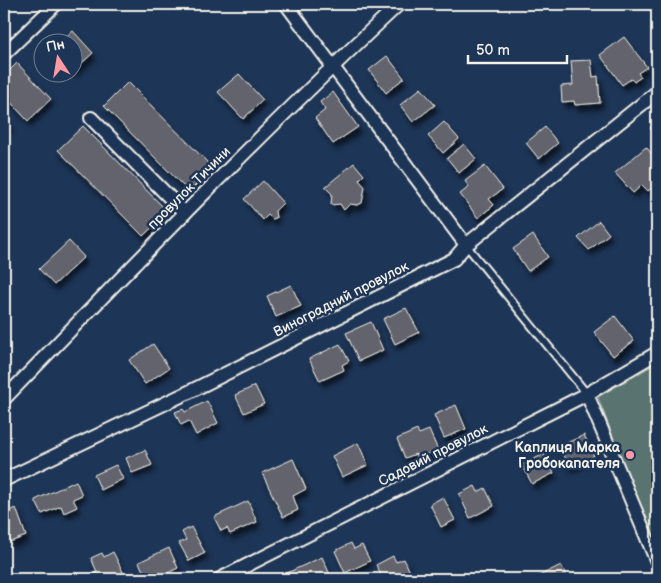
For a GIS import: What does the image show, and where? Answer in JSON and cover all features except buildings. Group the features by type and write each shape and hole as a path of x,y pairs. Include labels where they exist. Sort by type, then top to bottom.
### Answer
{"street":[{"path":"4,54 56,4"},
{"path":"286,4 466,245"},
{"name":"провулок Тичини","path":"4,399 185,213 333,66 399,4"},
{"name":"Виноградний провулок","path":"4,480 191,391 454,259 466,245 657,92"},
{"path":"91,118 185,213"},
{"name":"Садовий провулок","path":"220,579 587,394 657,352"},
{"path":"587,394 657,562"}],"lane":[{"path":"466,245 587,394"}],"green space":[{"path":"657,363 657,552 598,397"}],"place":[{"name":"Каплиця Марка Гробокапателя","path":"630,455"}]}
